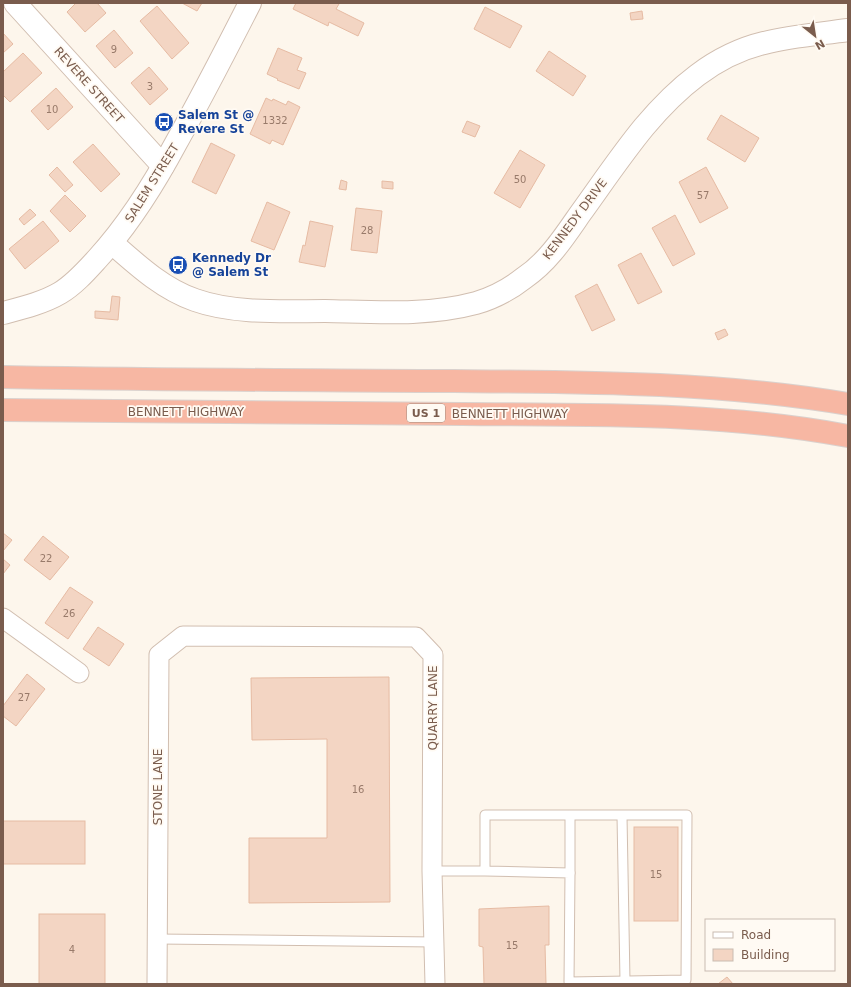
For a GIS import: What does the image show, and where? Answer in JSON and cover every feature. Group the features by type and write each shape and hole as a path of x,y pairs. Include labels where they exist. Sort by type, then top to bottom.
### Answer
{"highway":[{"path":"3,377 621,383 749,390 848,404"},
{"name":"BENNETT HIGHWAY","path":"3,410 620,415 733,421 848,436"}],"street":[{"name":"REVERE STREET","path":"15,3 163,166"},
{"name":"SALEM STREET","path":"3,313 41,302 60,293 81,276 112,243 151,188 194,112 250,3"},
{"name":"KENNEDY DRIVE","path":"112,243 158,280 172,289 196,300 226,307 293,311 407,312 435,310 478,302 491,298 510,288 526,278 544,261 558,246 644,127 659,109 679,89 702,72 723,59 744,49 763,43 848,30"},
{"path":"3,618 79,674"},
{"name":"STONE LANE","path":"157,984 159,655 183,636 217,636"},
{"name":"QUARRY LANE","path":"217,636 416,637 433,655 432,871 435,984"}],"lane":[{"path":"485,871 485,816 687,815 686,980 569,982 570,816"},
{"path":"622,816 626,981"},
{"path":"432,871 570,873"},
{"path":"157,939 435,942"}],"building":[{"path":"76,3 97,3 106,13 85,32 67,12"},
{"path":"182,3 202,3 197,11"},
{"path":"296,3 336,3 339,4 336,9 364,23 358,36 329,22 328,26 293,9"},
{"path":"157,6 189,43 172,59 140,21"},
{"path":"485,7 522,26 510,48 474,29"},
{"path":"642,11 643,19 631,20 630,13"},
{"path":"114,30 133,53 115,68 96,46"},
{"path":"3,33 13,44 3,53"},
{"path":"278,48 302,58 297,70 306,73 299,89 267,74"},
{"path":"549,51 586,76 573,96 536,71"},
{"path":"23,53 42,73 10,102 3,95 3,72"},
{"path":"149,67 168,89 150,105 131,83"},
{"path":"56,88 73,107 48,130 31,111"},
{"path":"266,98 272,101 273,99 286,105 288,101 300,107 283,145 272,140 270,144 250,134"},
{"path":"721,115 759,138 745,162 707,139"},
{"path":"467,121 480,126 475,137 462,132"},
{"path":"211,143 235,155 216,194 192,182"},
{"path":"93,144 120,174 101,192 73,162"},
{"path":"520,150 545,165 520,208 494,193"},
{"path":"57,167 73,185 65,192 49,175"},
{"path":"706,167 728,208 700,223 679,182"},
{"path":"341,180 347,182 346,190 339,189"},
{"path":"382,181 393,182 393,189 382,188"},
{"path":"65,195 86,216 70,232 50,211"},
{"path":"267,202 290,212 274,250 251,241"},
{"path":"356,208 382,211 377,253 351,250"},
{"path":"30,209 36,215 24,225 19,219"},
{"path":"675,215 695,254 673,266 652,228"},
{"path":"43,221 59,241 25,269 9,249"},
{"path":"310,221 333,226 325,267 299,262 303,245 305,246"},
{"path":"641,253 662,292 638,304 618,265"},
{"path":"597,284 615,320 592,331 575,296"},
{"path":"112,296 120,297 118,320 95,318 95,311 110,312"},
{"path":"725,329 728,335 718,340 715,333"},
{"path":"3,533 12,540 3,551"},
{"path":"43,536 69,557 50,580 24,560"},
{"path":"3,559 10,565 3,574"},
{"path":"70,587 93,602 68,639 45,623"},
{"path":"98,627 124,644 109,666 83,649"},
{"path":"27,674 45,689 16,726 3,716 3,706"},
{"path":"389,677 390,902 249,903 249,838 327,838 327,739 252,740 251,678"},
{"path":"3,821 85,821 85,864 3,864"},
{"path":"634,827 678,827 678,921 634,921"},
{"path":"549,906 549,945 545,945 546,984 484,984 483,947 479,946 479,909"},
{"path":"39,914 105,914 105,984 39,984"},
{"path":"727,977 733,984 718,984"}],"place":[{"name":"Salem St @ Revere St","path":"164,122"},
{"name":"Kennedy Dr @ Salem St","path":"178,265"}]}
